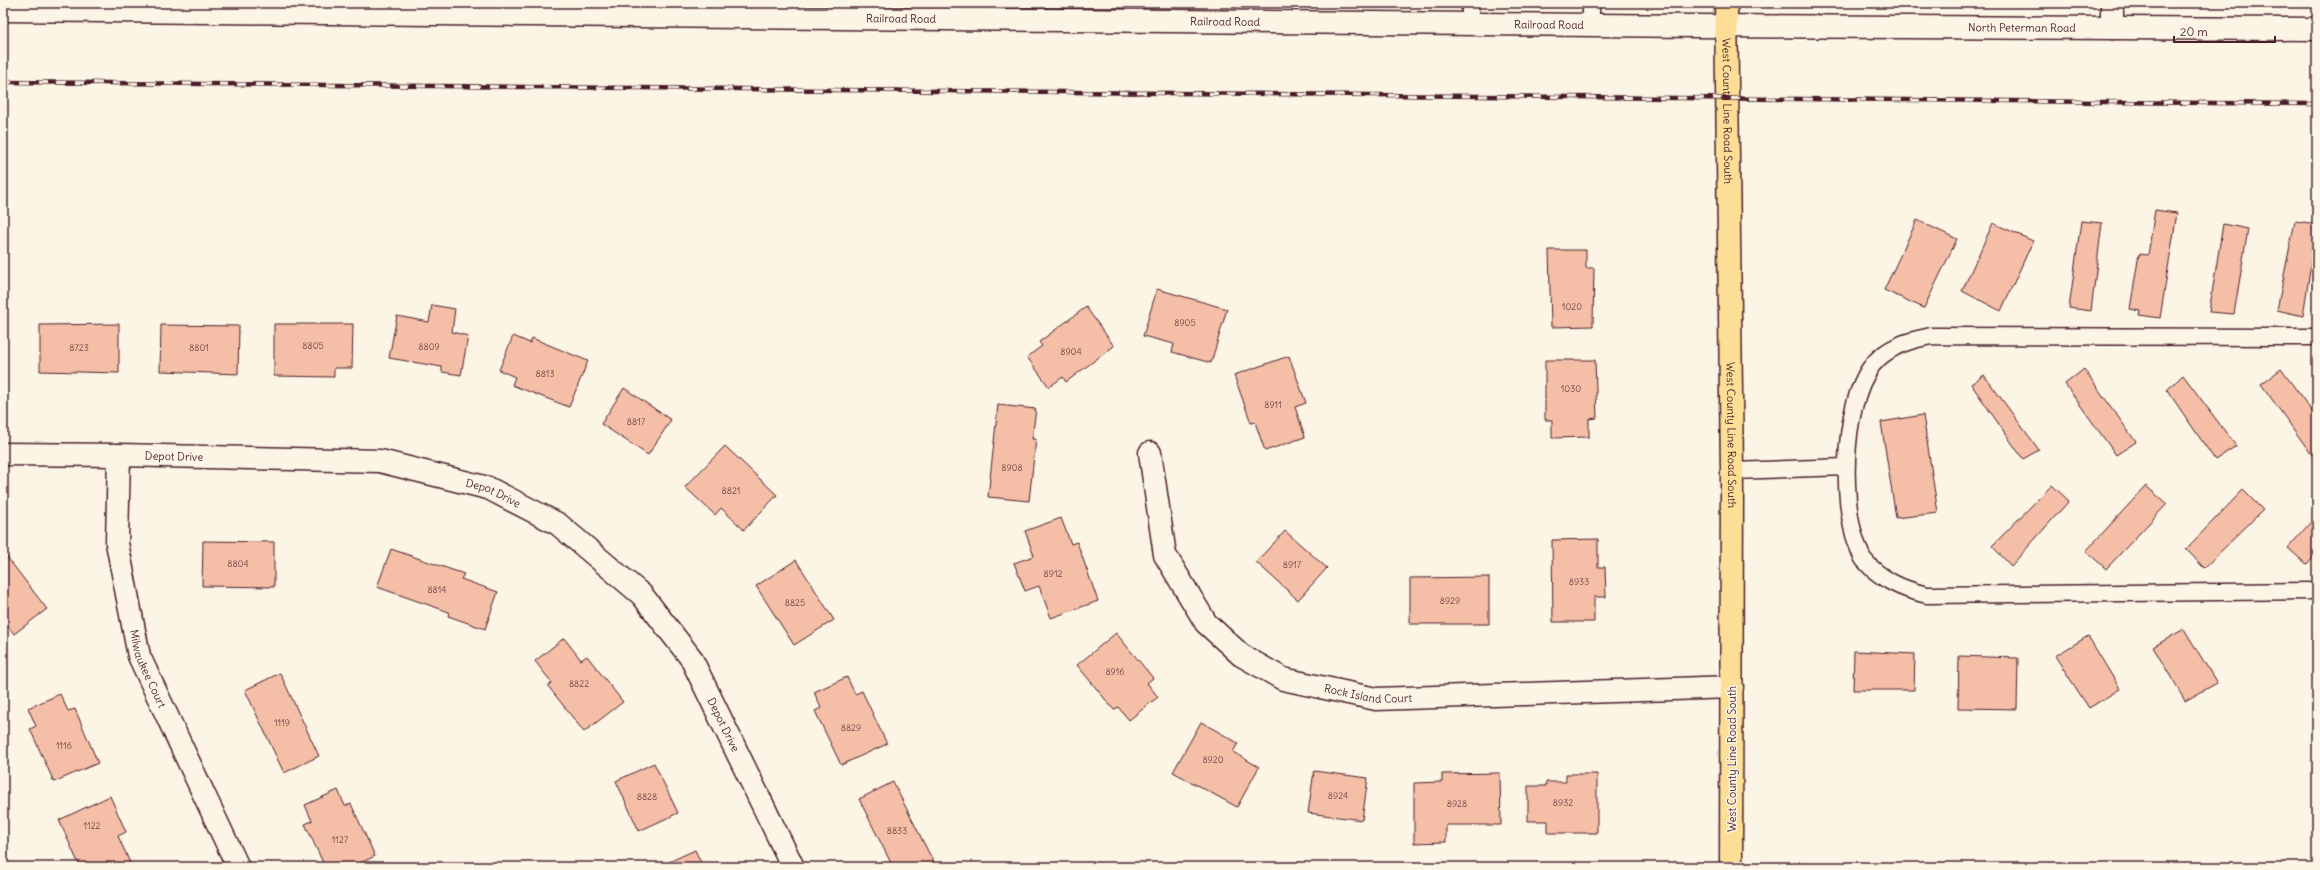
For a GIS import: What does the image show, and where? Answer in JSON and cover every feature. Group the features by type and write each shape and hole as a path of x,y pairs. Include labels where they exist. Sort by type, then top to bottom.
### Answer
{"main road":[{"name":"West County Line Road South","path":"1726,3 1732,471 1731,867"}],"street":[{"path":"2112,3 2112,28"},
{"name":"Railroad Road","path":"3,10 299,8 1470,13 1591,25 1726,26"},
{"name":"North Peterman Road","path":"1726,26 2317,29"},
{"name":"Rock Island Court","path":"1150,453 1165,555 1206,623 1240,656 1283,679 1376,699 1732,687"},
{"name":"Depot Drive","path":"3,454 380,460 488,488 558,524 642,595 691,658 793,867"},
{"name":"Milwaukee Court","path":"119,455 117,543 139,656 238,867"}],"lane":[{"path":"1591,3 1591,25"},
{"path":"2317,337 1931,336 1902,342 1878,358 1862,383 1853,415 1846,467 1852,530 1863,559 1881,576 1903,589 1927,595 2317,591"},
{"path":"1732,471 1846,467"}],"building":[{"path":"2155,210 2177,213 2160,318 2139,315 2140,311 2130,309 2139,254 2148,255"},
{"path":"1917,220 1957,239 1924,308 1884,290"},
{"path":"2081,221 2102,223 2091,311 2069,308"},
{"path":"2295,221 2317,224 2303,316 2277,310"},
{"path":"1993,223 2033,241 2001,311 1962,291"},
{"path":"2223,224 2248,229 2234,314 2209,312"},
{"path":"1549,250 1586,250 1586,268 1594,268 1593,326 1551,327"},
{"path":"1157,289 1227,309 1211,363 1172,352 1174,344 1143,336"},
{"path":"432,305 455,309 452,332 468,336 461,375 442,372 442,367 389,358 397,316 429,322"},
{"path":"1086,307 1114,346 1066,382 1063,377 1049,387 1027,357 1042,346 1039,342"},
{"path":"119,324 119,373 40,371 40,325"},
{"path":"274,324 353,324 352,368 334,368 334,377 274,376"},
{"path":"161,325 239,326 238,374 160,371"},
{"path":"513,336 530,343 532,338 588,361 569,407 512,385 515,377 499,370"},
{"path":"1289,356 1306,403 1295,407 1305,437 1265,451 1255,422 1251,423 1234,375"},
{"path":"1545,360 1595,360 1597,418 1589,419 1589,437 1552,438 1552,420 1545,420"},
{"path":"2084,369 2136,442 2116,455 2065,384"},
{"path":"2281,369 2317,418 2317,462 2261,384"},
{"path":"1984,375 2039,450 2023,459 1971,384"},
{"path":"2183,375 2236,446 2215,460 2167,390"},
{"path":"624,388 671,420 648,455 601,424"},
{"path":"998,405 1036,409 1032,439 1036,439 1029,501 988,497"},
{"path":"1923,415 1938,513 1896,518 1881,422"},
{"path":"725,446 777,495 744,530 721,508 715,515 685,487"},
{"path":"2052,485 2069,501 2011,566 1992,546"},
{"path":"2146,486 2167,504 2106,569 2086,551"},
{"path":"2243,490 2263,510 2204,568 2186,549"},
{"path":"2317,515 2317,553 2307,565 2288,548"},
{"path":"1061,518 1071,544 1077,542 1098,601 1051,618 1039,586 1025,591 1014,563 1034,556 1025,531"},
{"path":"1285,531 1327,568 1298,600 1256,562"},
{"path":"1598,539 1598,567 1605,567 1606,597 1594,597 1594,622 1553,622 1552,540"},
{"path":"203,541 274,542 274,587 202,586"},
{"path":"391,549 464,574 461,579 498,592 485,629 448,616 449,612 377,587"},
{"path":"3,552 47,609 14,634 3,620"},
{"path":"796,560 834,620 794,645 756,586"},
{"path":"1489,577 1489,624 1410,624 1410,578"},
{"path":"2184,629 2217,683 2185,701 2153,647"},
{"path":"1116,633 1153,678 1147,683 1158,697 1129,720 1118,707 1114,710 1077,665"},
{"path":"2088,636 2120,689 2089,708 2055,656"},
{"path":"564,638 581,660 587,656 623,702 584,732 548,686 552,683 535,661"},
{"path":"1854,651 1915,654 1914,690 1853,690"},
{"path":"1959,656 2018,658 2017,709 1958,708"},
{"path":"280,673 319,756 284,773 245,690"},
{"path":"847,677 855,694 862,691 887,744 841,765 815,711 821,708 814,692"},
{"path":"60,694 68,711 75,709 98,763 54,782 30,729 36,726 28,708"},
{"path":"1201,722 1238,743 1233,752 1259,767 1237,807 1173,772"},
{"path":"654,763 678,813 639,831 616,781"},
{"path":"1314,771 1368,778 1362,820 1308,813"},
{"path":"1500,773 1501,825 1446,825 1446,842 1414,843 1414,783 1442,782 1442,774"},
{"path":"1566,774 1597,774 1597,833 1548,833 1548,821 1528,821 1528,786 1546,786 1546,782 1566,782"},
{"path":"893,782 934,863 926,867 893,867 859,799"},
{"path":"338,790 345,806 351,804 375,856 352,867 325,867 305,824 312,821 305,805"},
{"path":"110,796 126,832 118,836 131,865 126,867 80,867 59,820"},
{"path":"695,850 703,867 658,867"}],"railway":[{"path":"3,82 2317,104"}]}
